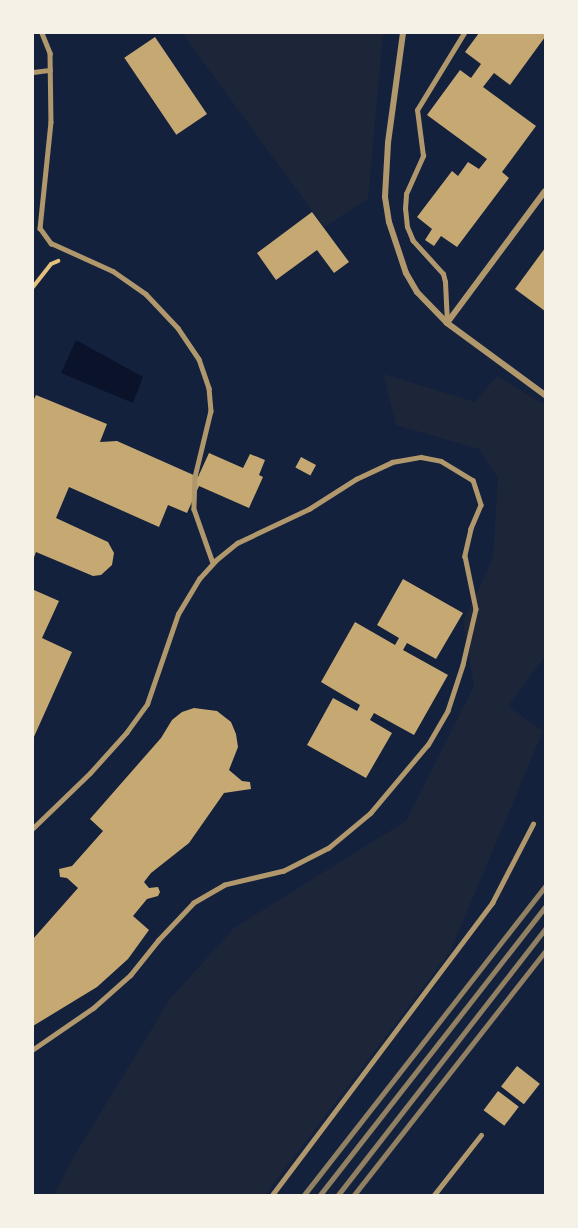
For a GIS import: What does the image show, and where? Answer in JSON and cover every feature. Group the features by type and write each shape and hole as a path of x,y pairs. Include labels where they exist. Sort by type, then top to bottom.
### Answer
{"street":[{"path":"403,33 388,143 385,197 389,222 405,273 417,292 447,323 545,395"},
{"path":"447,323 545,191"}],"lane":[{"path":"42,33 50,53 51,122 40,228 51,243 114,271 146,294 178,328 199,359 209,388 211,411 195,477 194,509 213,563"},
{"path":"447,323 446,282 443,274 413,241 407,227 405,209 406,194 423,156 417,110 464,33"},
{"path":"33,72 50,70"},
{"path":"33,828 90,773 126,733 147,704 177,614 199,579 213,563 237,543 309,509 356,479 392,462 421,457 441,461 473,480 481,505 471,529 465,556 476,609 463,665 448,711 428,745 371,813 329,848 284,871 225,885 194,903 159,940 131,975 94,1008 33,1050"},
{"path":"272,1195 492,903 533,824"},
{"path":"434,1195 481,1136"}],"path":[{"path":"33,287 51,264 76,256"}],"shaded area":[{"path":"182,33 383,33 368,199 324,227"},
{"path":"76,340 143,377 133,403 61,373"},
{"path":"383,374 475,402 497,376 545,405 545,656 508,706 543,731 450,952 265,1195 54,1195 70,1163 170,999 234,928 406,821 474,686 463,622 493,558 498,478 479,449 396,425"}],"building":[{"path":"479,33 545,33 545,37 510,85 494,73 483,87 536,126 502,172 509,178 457,247 441,236 434,246 425,240 432,229 417,217 452,171 458,176 468,162 479,169 487,159 427,115 460,70 471,78 481,64 465,52"},
{"path":"155,37 207,114 176,135 124,58"},
{"path":"312,212 349,262 334,273 317,250 276,280 257,253"},
{"path":"545,248 545,311 515,289"},
{"path":"36,395 107,424 100,442 117,441 198,477 209,453 243,468 250,454 265,460 259,475 263,477 249,508 199,486 187,513 168,505 159,527 69,487 56,518 108,542 114,553 112,565 101,575 93,576 36,552 33,560 33,401"},
{"path":"301,457 316,465 310,476 295,468"},
{"path":"403,579 463,613 436,659 407,643 403,650 448,675 414,735 374,713 370,720 392,733 366,778 307,745 333,698 357,711 360,705 321,682 355,622 395,645 399,638 377,625"},
{"path":"34,590 59,601 42,638 72,652 33,739"},
{"path":"194,708 217,711 231,722 238,747 229,770 242,781 250,782 251,789 224,793 189,843 151,873 144,882 149,888 158,887 160,892 158,896 147,899 133,916 149,930 128,959 97,987 33,1026 33,939 78,888 67,878 60,877 59,869 72,866 103,831 90,819 161,738 172,720 182,712"},
{"path":"517,1066 540,1084 524,1104 501,1086"},
{"path":"498,1091 519,1107 504,1126 484,1110"}],"railway":[{"path":"304,1195 545,887"},
{"path":"320,1195 545,907"},
{"path":"338,1195 545,929"},
{"path":"354,1195 545,951"}]}
